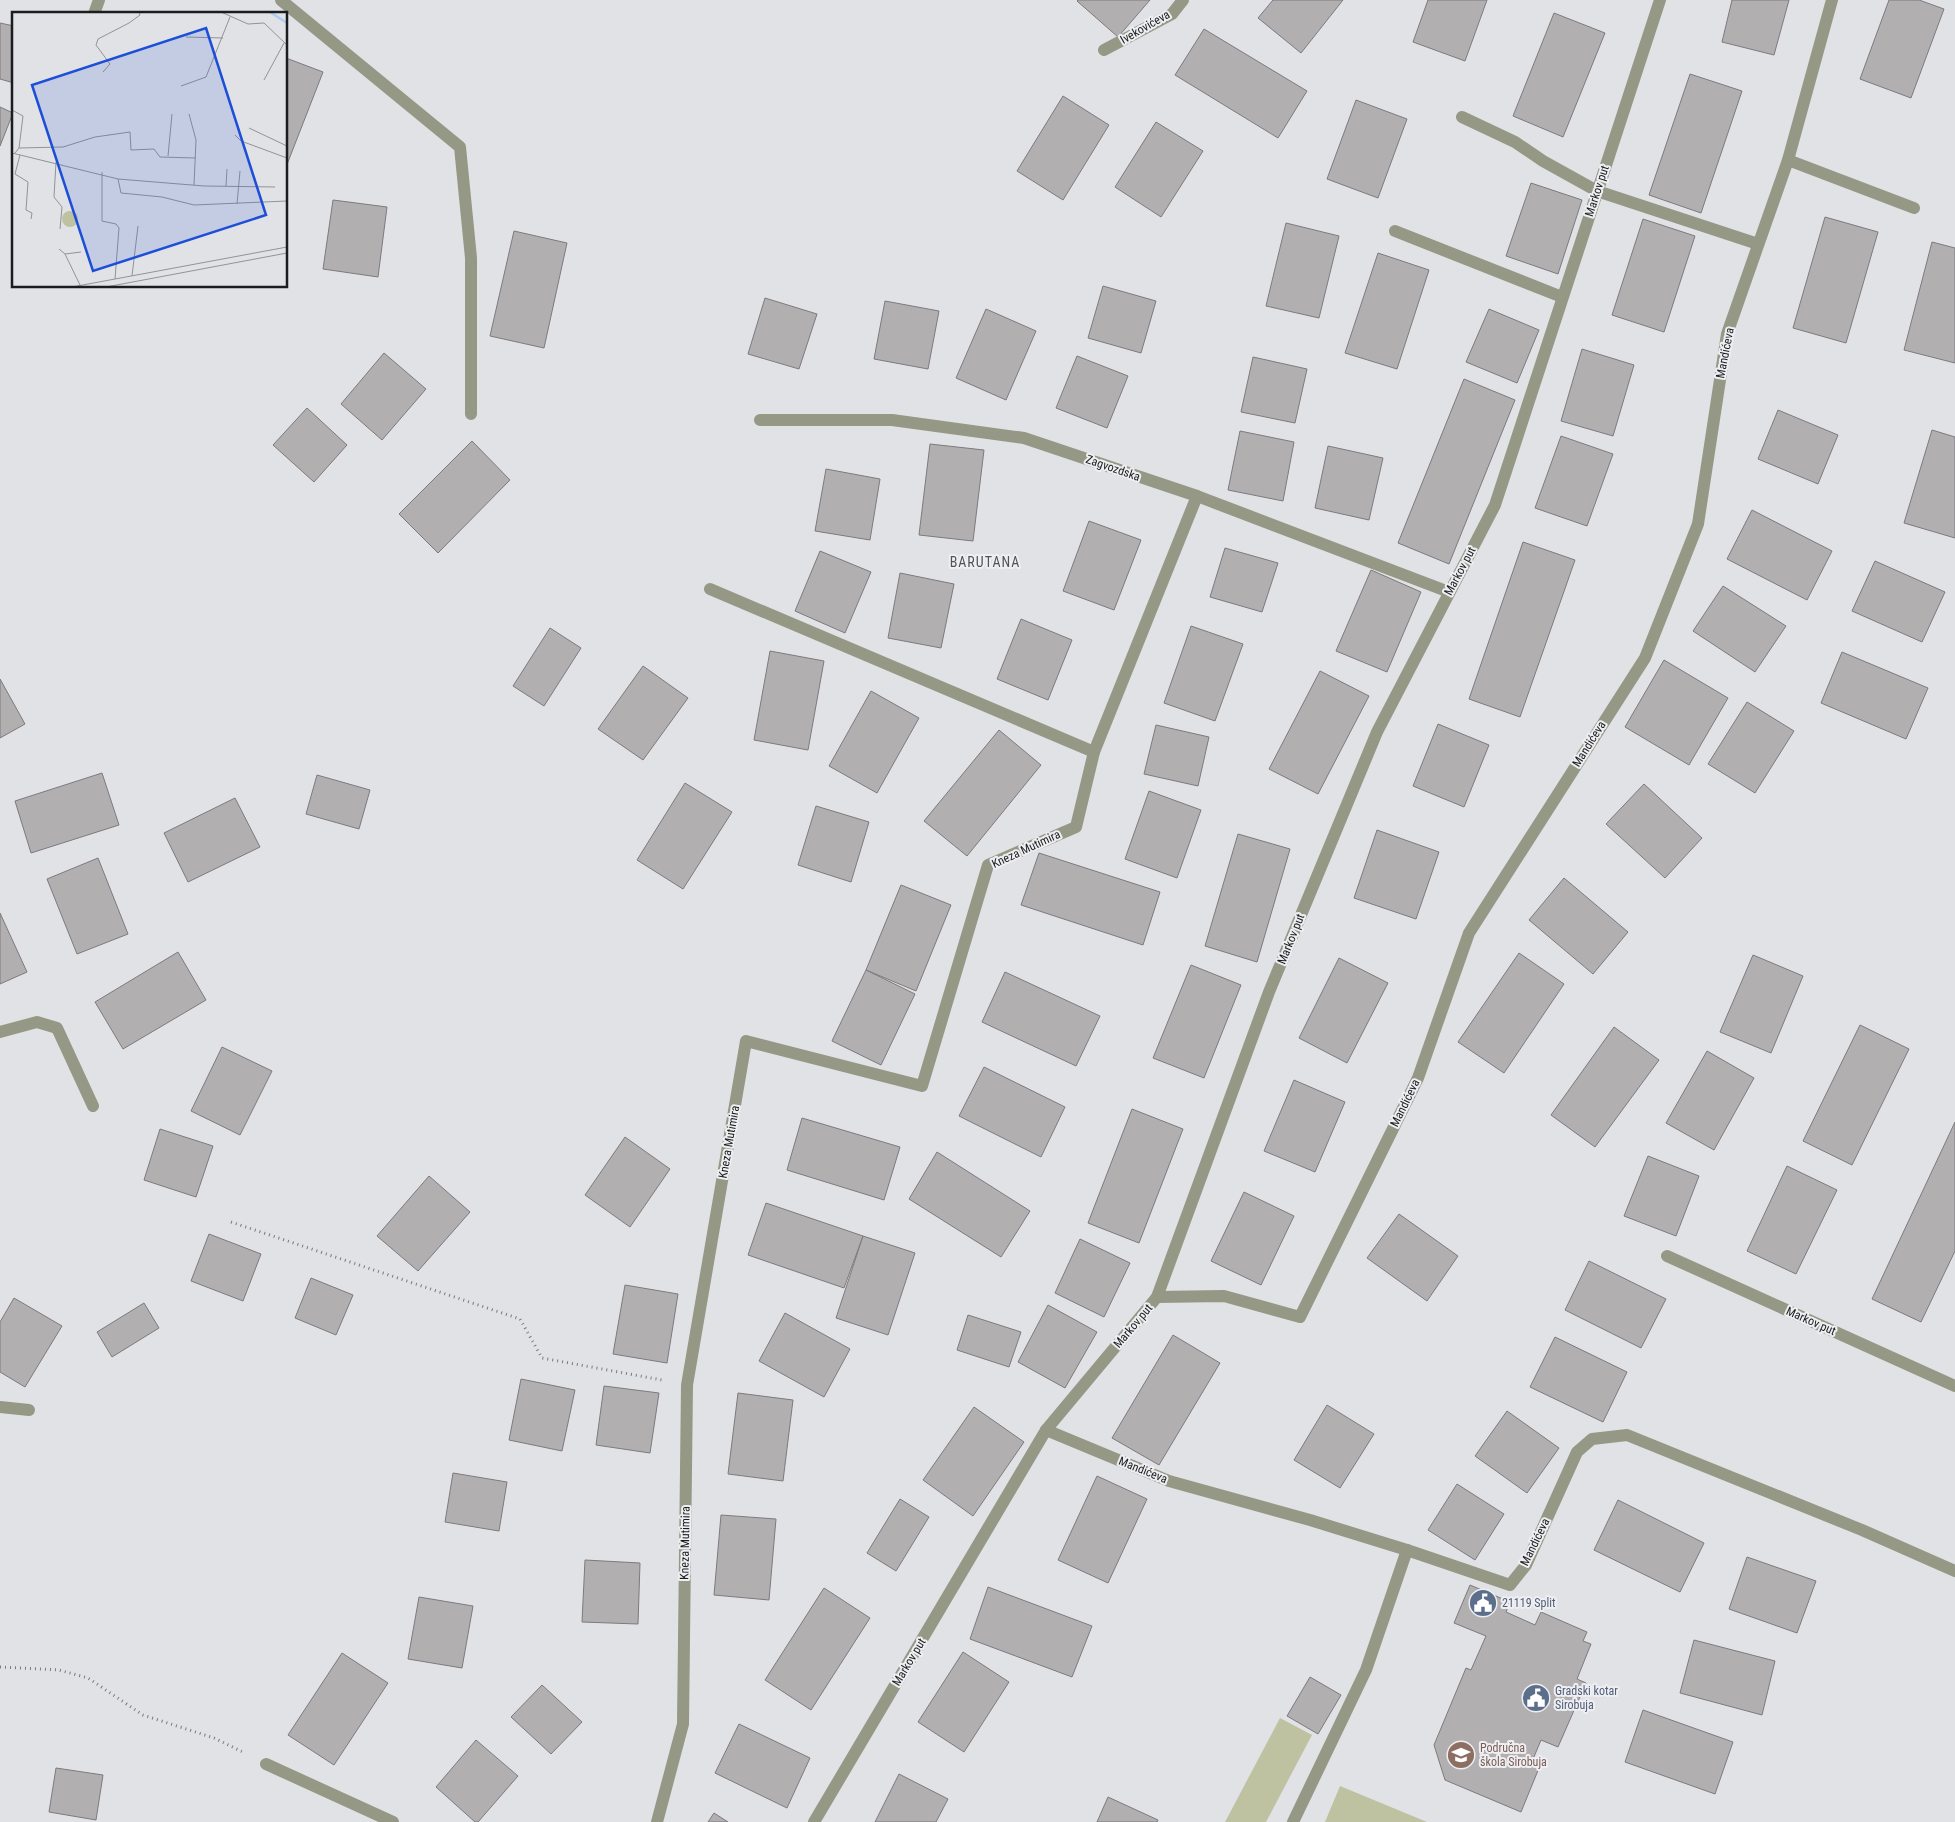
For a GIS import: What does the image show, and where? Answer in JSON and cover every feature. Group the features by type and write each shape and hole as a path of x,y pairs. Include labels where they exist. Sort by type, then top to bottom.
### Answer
{"street":[{"path":"95,12 99,0"},
{"path":"280,0 460,147 471,258 471,414"},
{"name":"Ivekovićeva","path":"1104,50 1172,14 1183,0"},
{"name":"Markov put","path":"814,1822 1046,1430 1157,1297 1269,992 1377,732 1495,505 1660,0"},
{"name":"Mandićeva","path":"1157,1297 1224,1296 1300,1317 1418,1078 1469,933 1645,658 1698,524 1727,334 1788,160 1832,0"},
{"path":"1462,117 1515,142 1543,161 1597,190 1758,244"},
{"path":"1788,160 1914,208"},
{"path":"1395,231 1562,297"},
{"name":"Zagvozdska","path":"760,420 892,420 1024,438 1197,496 1449,592"},
{"name":"Kneza Mutimira","path":"657,1822 683,1724 687,1385 746,1041 922,1086 988,865 1076,827 1094,752 1197,496"},
{"path":"710,589 1094,752"},
{"path":"0,1032 37,1022 57,1028 93,1106"},
{"name":"Markov put","path":"1666,1256 1955,1386"},
{"path":"0,1407 29,1410"},
{"name":"Mandićeva","path":"1046,1430 1169,1481 1310,1520 1510,1585 1526,1565 1577,1452 1592,1439 1627,1435 1862,1530 1955,1571"},
{"path":"1294,1822 1366,1670 1407,1550"},
{"path":"266,1764 393,1822"}],"path":[{"path":"231,1222 520,1319 542,1358 687,1385"},
{"path":"0,1666 60,1670 88,1678 143,1715 214,1738 266,1764"}],"green space":[{"path":"1280,1718 1312,1735 1266,1822 1225,1822"},
{"path":"1340,1786 1427,1822 1325,1822"}],"building":[{"path":"1078,0 1150,0 1118,37"},
{"path":"1273,0 1343,0 1301,53 1258,18"},
{"path":"1428,0 1487,0 1465,61 1413,42"},
{"path":"1732,0 1789,0 1774,55 1722,42"},
{"path":"1889,0 1919,0 1944,9 1911,98 1860,79"},
{"path":"1554,13 1605,33 1563,137 1513,116"},
{"path":"0,23 12,26 12,82 0,79"},
{"path":"1204,29 1307,91 1278,138 1175,75"},
{"path":"288,59 323,72 288,162"},
{"path":"1690,74 1742,91 1701,213 1649,195"},
{"path":"1063,96 1109,125 1063,200 1017,171"},
{"path":"1356,100 1407,119 1378,198 1327,179"},
{"path":"0,107 12,113 12,116 0,146"},
{"path":"1156,122 1203,151 1161,217 1115,187"},
{"path":"1531,183 1582,200 1558,274 1506,256"},
{"path":"333,200 387,207 378,277 323,269"},
{"path":"1825,217 1878,232 1846,343 1793,328"},
{"path":"1643,219 1695,236 1664,332 1612,315"},
{"path":"1286,223 1339,236 1319,318 1266,306"},
{"path":"514,231 567,243 544,348 490,336"},
{"path":"1932,242 1955,248 1955,363 1904,350"},
{"path":"1378,253 1429,270 1397,369 1345,353"},
{"path":"1103,286 1156,301 1141,353 1088,338"},
{"path":"765,298 817,314 799,369 748,354"},
{"path":"885,301 939,311 928,369 874,359"},
{"path":"986,309 1036,331 1006,400 956,378"},
{"path":"1489,309 1539,330 1517,383 1466,362"},
{"path":"1582,349 1634,365 1613,436 1561,421"},
{"path":"384,353 426,389 382,440 341,404"},
{"path":"1077,356 1128,376 1107,428 1056,408"},
{"path":"1253,357 1307,369 1295,423 1241,412"},
{"path":"1464,379 1515,400 1449,564 1398,543"},
{"path":"307,408 347,445 314,482 273,445"},
{"path":"1778,410 1838,435 1818,484 1758,459"},
{"path":"1932,430 1955,437 1955,538 1904,523"},
{"path":"1240,431 1294,442 1283,501 1228,490"},
{"path":"1561,436 1613,454 1587,526 1535,508"},
{"path":"472,441 510,480 438,553 399,514"},
{"path":"930,444 984,450 973,541 919,535"},
{"path":"1328,446 1383,458 1369,520 1315,508"},
{"path":"826,469 880,479 870,540 815,531"},
{"path":"1752,510 1832,551 1807,600 1727,559"},
{"path":"1089,521 1141,540 1114,610 1063,591"},
{"path":"1523,542 1575,560 1520,717 1469,699"},
{"path":"1225,548 1278,563 1262,612 1210,597"},
{"path":"820,551 871,572 845,633 795,611"},
{"path":"1875,561 1945,592 1922,642 1852,611"},
{"path":"1371,570 1421,592 1387,672 1336,651"},
{"path":"900,573 954,584 941,648 888,638"},
{"path":"1723,586 1786,626 1755,672 1693,631"},
{"path":"1021,619 1072,640 1048,700 997,679"},
{"path":"1191,626 1243,644 1215,721 1164,703"},
{"path":"550,628 581,648 544,706 513,686"},
{"path":"770,651 824,661 808,750 754,740"},
{"path":"1842,652 1928,688 1906,739 1821,703"},
{"path":"1664,660 1728,698 1689,765 1625,727"},
{"path":"643,666 688,698 643,760 598,729"},
{"path":"1320,671 1369,696 1318,794 1269,769"},
{"path":"0,679 25,724 0,738"},
{"path":"871,691 919,718 877,793 829,766"},
{"path":"1747,702 1794,731 1755,793 1708,764"},
{"path":"1438,724 1489,745 1464,807 1413,786"},
{"path":"1156,725 1209,737 1198,786 1144,774"},
{"path":"999,730 1041,765 967,856 924,821"},
{"path":"102,773 119,825 31,853 15,801"},
{"path":"317,775 370,790 359,829 306,814"},
{"path":"685,783 732,812 683,889 637,860"},
{"path":"1644,784 1702,838 1665,878 1606,824"},
{"path":"1149,791 1201,810 1177,878 1125,859"},
{"path":"235,798 260,847 188,882 164,833"},
{"path":"816,806 869,822 851,882 798,865"},
{"path":"1377,830 1439,852 1416,919 1354,898"},
{"path":"1238,834 1290,849 1257,962 1205,946"},
{"path":"1039,853 1160,892 1143,945 1021,905"},
{"path":"98,858 128,934 77,954 47,879"},
{"path":"1564,878 1628,932 1593,974 1529,920"},
{"path":"901,885 951,905 916,991 866,970"},
{"path":"0,913 27,972 0,984"},
{"path":"178,952 206,1000 123,1049 95,1002"},
{"path":"1519,953 1564,984 1504,1073 1458,1042"},
{"path":"1753,955 1803,976 1771,1053 1720,1032"},
{"path":"1339,958 1388,983 1347,1063 1299,1038"},
{"path":"1191,965 1241,985 1204,1078 1153,1058"},
{"path":"866,970 915,994 881,1065 832,1041"},
{"path":"1005,972 1100,1016 1076,1066 982,1022"},
{"path":"1860,1025 1909,1049 1852,1165 1803,1141"},
{"path":"1614,1027 1659,1060 1595,1147 1551,1115"},
{"path":"222,1047 272,1071 240,1135 191,1111"},
{"path":"1707,1051 1754,1078 1714,1150 1666,1123"},
{"path":"984,1067 1065,1107 1041,1157 959,1116"},
{"path":"1294,1080 1345,1102 1315,1172 1264,1151"},
{"path":"1132,1109 1183,1129 1139,1243 1088,1223"},
{"path":"802,1118 900,1147 884,1200 787,1170"},
{"path":"1955,1122 1955,1251 1921,1322 1872,1299"},
{"path":"160,1129 213,1146 196,1197 144,1180"},
{"path":"625,1137 670,1169 630,1227 585,1195"},
{"path":"937,1152 1030,1211 1001,1257 909,1199"},
{"path":"1648,1156 1699,1176 1676,1236 1624,1216"},
{"path":"1787,1166 1837,1190 1796,1274 1747,1251"},
{"path":"429,1176 470,1212 418,1271 377,1236"},
{"path":"1244,1192 1294,1216 1261,1285 1211,1261"},
{"path":"766,1203 863,1236 844,1288 748,1255"},
{"path":"1399,1214 1458,1256 1427,1301 1367,1258"},
{"path":"209,1234 261,1254 243,1301 191,1281"},
{"path":"863,1236 915,1253 888,1335 836,1318"},
{"path":"1080,1239 1130,1263 1104,1317 1055,1293"},
{"path":"1589,1261 1666,1299 1641,1348 1565,1310"},
{"path":"311,1278 353,1295 336,1335 295,1318"},
{"path":"625,1285 678,1294 667,1363 613,1354"},
{"path":"14,1298 62,1326 25,1387 0,1372 0,1322"},
{"path":"144,1303 159,1328 112,1357 97,1332"},
{"path":"1048,1305 1097,1332 1065,1388 1018,1362"},
{"path":"785,1313 850,1349 824,1397 759,1361"},
{"path":"968,1315 1021,1332 1009,1367 957,1350"},
{"path":"1173,1335 1220,1363 1159,1465 1112,1438"},
{"path":"1555,1337 1627,1372 1603,1422 1530,1387"},
{"path":"521,1379 575,1390 562,1451 509,1440"},
{"path":"604,1386 659,1393 650,1453 596,1445"},
{"path":"738,1393 793,1400 783,1481 728,1474"},
{"path":"1327,1405 1374,1434 1340,1488 1294,1460"},
{"path":"974,1407 1024,1442 973,1516 923,1480"},
{"path":"1507,1411 1559,1448 1527,1493 1475,1456"},
{"path":"453,1473 507,1482 499,1531 445,1522"},
{"path":"1097,1476 1147,1499 1108,1583 1058,1560"},
{"path":"1457,1484 1504,1514 1475,1560 1428,1530"},
{"path":"900,1499 929,1517 896,1571 867,1553"},
{"path":"1618,1500 1704,1543 1680,1592 1594,1550"},
{"path":"721,1515 776,1519 769,1600 714,1595"},
{"path":"1747,1557 1816,1581 1797,1633 1729,1609"},
{"path":"585,1560 640,1563 638,1624 582,1622"},
{"path":"1470,1585 1510,1602 1506,1612 1535,1625 1541,1612 1587,1632 1583,1641 1591,1644 1577,1679 1586,1683 1558,1747 1541,1740 1531,1764 1539,1768 1521,1812 1445,1780 1434,1745 1466,1668 1471,1670 1486,1636 1454,1623"},
{"path":"988,1587 1092,1626 1072,1677 970,1639"},
{"path":"824,1588 870,1618 811,1710 765,1680"},
{"path":"419,1597 473,1606 462,1668 408,1659"},
{"path":"1694,1640 1775,1661 1762,1715 1680,1693"},
{"path":"963,1652 1009,1682 964,1752 918,1722"},
{"path":"342,1653 388,1683 334,1765 288,1735"},
{"path":"1310,1677 1341,1695 1318,1734 1287,1716"},
{"path":"542,1685 582,1722 551,1754 511,1717"},
{"path":"1643,1710 1733,1742 1715,1794 1625,1762"},
{"path":"739,1724 810,1758 787,1808 715,1773"},
{"path":"476,1740 518,1776 478,1822 475,1822 436,1787"},
{"path":"56,1768 103,1775 96,1820 49,1812"},
{"path":"899,1774 948,1799 936,1822 875,1822"},
{"path":"1108,1797 1158,1820 1157,1822 1097,1822"},
{"path":"714,1813 728,1822 708,1822"}],"place":[{"name":"21119 Split","path":"1483,1603"},
{"name":"Gradski kotar Sirobuja","path":"1536,1698"},
{"name":"Područna škola Sirobuja","path":"1461,1755"}],"district":[{"name":"BARUTANA","path":"985,562"}]}
